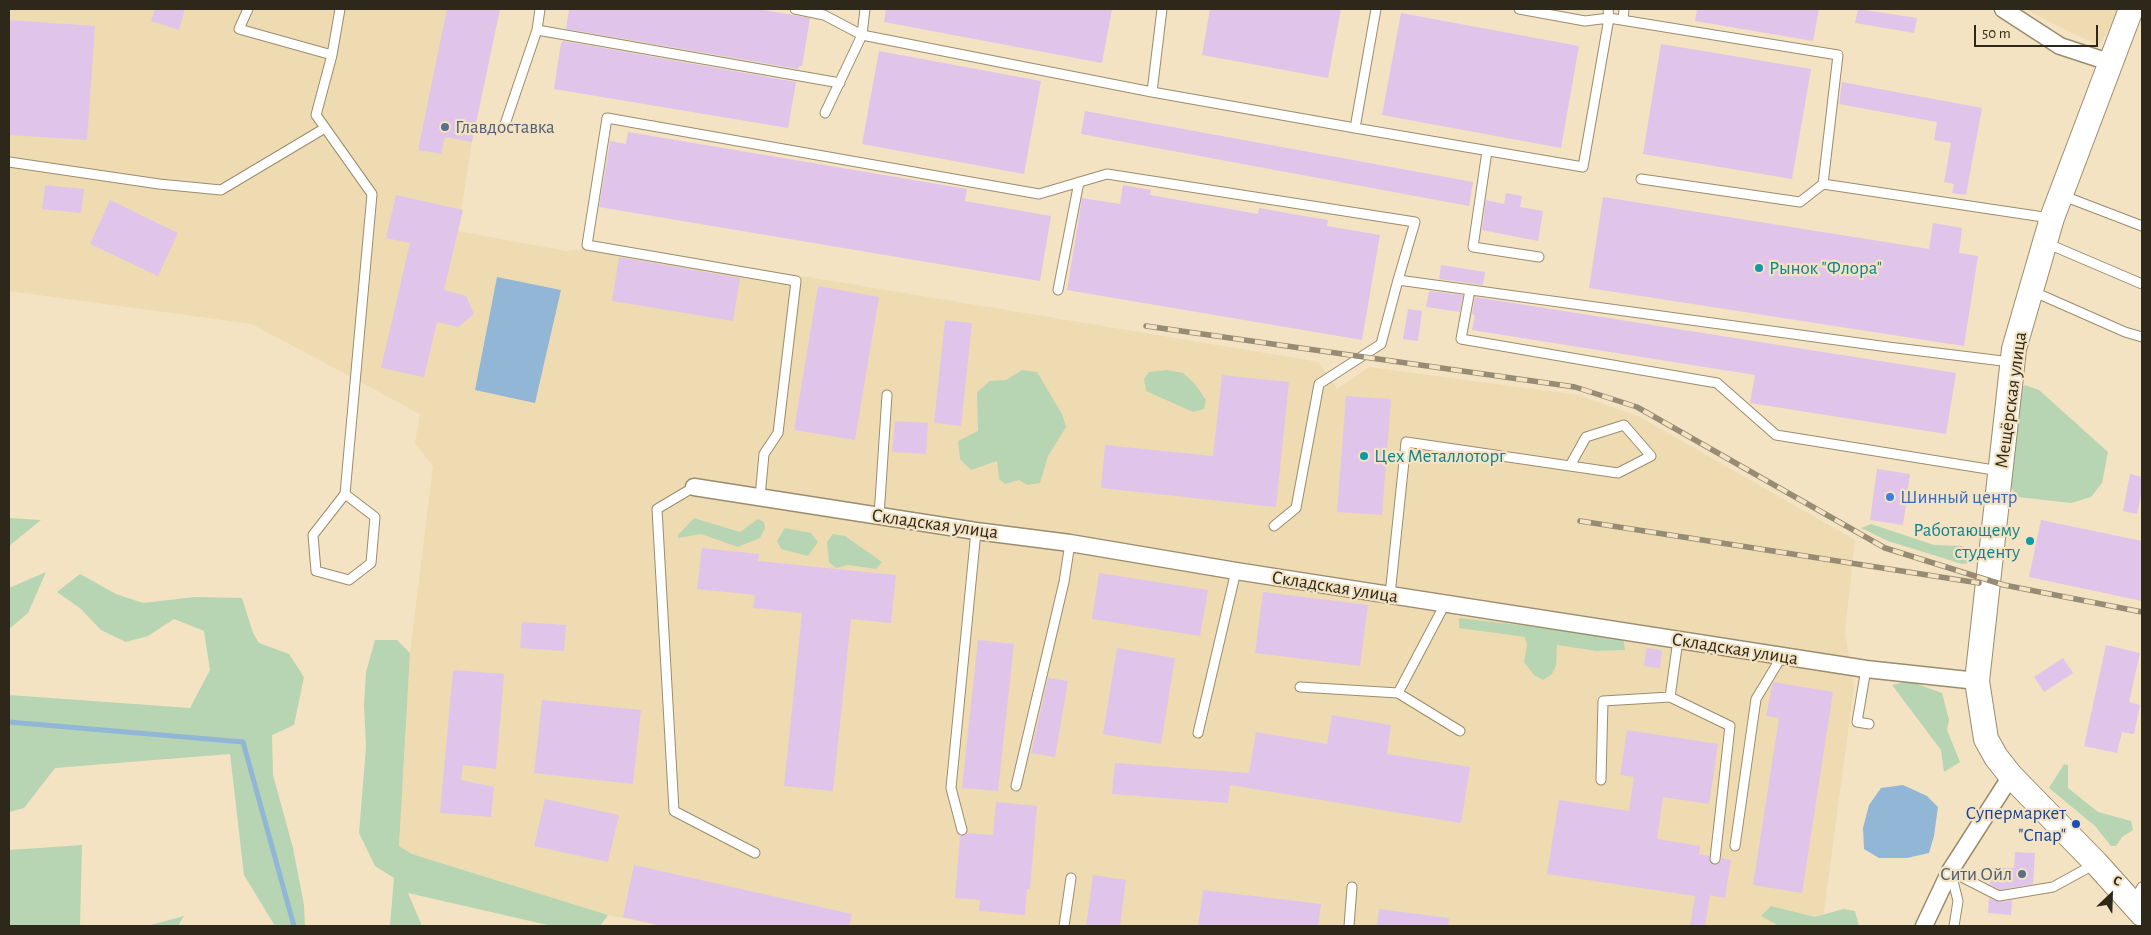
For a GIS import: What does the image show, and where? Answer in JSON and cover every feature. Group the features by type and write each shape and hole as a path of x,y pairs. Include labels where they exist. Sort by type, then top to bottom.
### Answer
{"main road":[{"name":"Мещёрская улица","path":"2131,9 2052,218 2030,290 2012,362 1977,682 1986,739 1996,758 2011,776 2096,863 2140,900"}],"street":[{"path":"2003,9 2060,46 2112,63"},
{"name":"Складская улица","path":"694,487 976,531 1070,543 1236,571 1866,669 1977,682"},
{"path":"1924,926 1950,871 2011,776"}],"lane":[{"path":"248,9 240,29 332,55"},
{"path":"340,9 332,55 316,115 372,194 345,494 314,535 316,571 349,580 371,564 375,517 345,494"},
{"path":"504,127 537,30 540,9"},
{"path":"795,9 824,15 862,35 1152,92 1583,167 1608,13"},
{"path":"825,113 862,35 865,9"},
{"path":"1152,92 1162,9"},
{"path":"1355,128 1376,9"},
{"path":"1519,9 1534,10 1585,21 1608,13 1622,20 1838,55 1823,184 1800,202 1641,179"},
{"path":"1622,20 1624,9"},
{"path":"537,30 840,83"},
{"path":"760,498 764,454 778,432 796,281 587,245 607,118 1039,194 1107,174 1415,222 1381,344 1319,384 1296,508 1274,526"},
{"path":"9,162 159,184 221,190 325,128"},
{"path":"1487,151 1473,247 1539,257"},
{"path":"1058,290 1079,182"},
{"path":"1823,184 2052,218"},
{"path":"2061,195 2142,226"},
{"path":"2044,242 2142,284"},
{"path":"1398,280 1878,346 2012,362"},
{"path":"1470,290 1461,339 1717,383 1776,435 2000,471"},
{"path":"2030,290 2125,332 2142,337"},
{"path":"879,516 888,395"},
{"path":"1390,595 1406,442 1571,464 1618,473 1651,456 1624,425 1586,437 1571,464"},
{"path":"694,487 657,509 674,812 755,853"},
{"path":"962,830 951,788 976,531"},
{"path":"1016,786 1064,582 1070,543"},
{"path":"1198,733 1236,571"},
{"path":"1398,693 1446,604"},
{"path":"1670,697 1678,640"},
{"path":"1735,846 1756,699 1782,656"},
{"path":"1866,669 1857,722 1869,724"},
{"path":"1300,687 1398,693 1460,731"},
{"path":"1601,780 1603,701 1670,697 1730,726 1715,859"},
{"path":"1950,871 1999,896 2053,887 2096,863"},
{"path":"1950,871 1958,901 1954,926"},
{"path":"1064,926 1071,878"},
{"path":"1349,926 1352,887"}],"shaded area":[{"path":"9,9 500,9 472,142 458,231 566,251 616,245 1319,362 1337,389 1369,367 1578,395 1638,416 1855,540 1845,633 1854,687 1822,926 662,926 608,915 412,854 399,846 410,653 433,466 415,443 420,414 252,324 9,291"},
{"path":"2025,9 2122,9 2099,45"}],"green space":[{"path":"1022,370 1037,372 1062,414 1066,427 1048,456 1040,483 1027,485 1019,480 1005,484 999,479 997,461 971,470 960,459 958,441 978,431 977,392 990,381 1006,380"},
{"path":"1167,370 1183,373 1195,384 1206,400 1204,409 1193,412 1146,391 1144,379 1149,372"},
{"path":"2025,385 2039,390 2108,452 2102,483 2091,497 2071,503 2018,497 2014,492 2008,480 2017,391"},
{"path":"9,518 41,520 9,546"},
{"path":"694,518 740,532 758,519 764,522 765,528 760,538 738,547 701,534 678,538 678,535"},
{"path":"1871,524 1934,545 1962,546 1972,551 1974,557 1969,563 1962,564 1888,541 1861,528"},
{"path":"785,528 811,533 818,542 808,556 781,549 777,541"},
{"path":"833,534 845,536 882,562 876,569 848,565 836,568 829,562 827,542"},
{"path":"46,572 28,613 9,629 9,588"},
{"path":"80,574 116,594 143,603 195,597 242,598 253,633 259,643 289,654 304,677 294,725 272,735 273,775 293,848 304,905 305,926 275,926 244,875 230,754 55,768 24,808 9,812 9,695 190,708 210,670 204,631 174,619 148,636 126,642 101,630 81,609 57,592"},
{"path":"1459,618 1623,637 1625,650 1596,651 1557,645 1556,666 1552,674 1543,680 1534,675 1524,662 1527,645 1525,637 1459,628"},
{"path":"375,640 397,640 410,653 399,846 412,854 608,915 600,926 552,926 408,893 422,926 390,925 394,878 375,866 359,833 366,747 364,705 366,672"},
{"path":"1909,681 1942,693 1949,720 1947,730 1960,762 1944,772 1941,750 1892,685"},
{"path":"2064,764 2068,765 2068,788 2098,812 2131,821 2133,830 2122,837 2116,846 2111,846 2095,826 2049,788"},
{"path":"82,845 80,926 9,926 9,850"},
{"path":"1771,906 1815,917 1843,909 1855,911 1859,926 1779,926 1761,916"},
{"path":"184,916 178,926 147,926"}],"water":[{"path":"497,277 561,290 535,403 475,390"},
{"path":"1903,785 1927,796 1938,807 1934,836 1929,853 1907,858 1879,858 1864,849 1863,828 1869,805 1881,788"}],"building":[{"path":"155,9 185,9 179,30 151,21"},
{"path":"447,9 500,9 472,142 445,137 441,154 418,150"},
{"path":"569,9 758,9 810,18 802,66 799,66 798,69 566,29"},
{"path":"886,9 1112,9 1102,63 884,22"},
{"path":"1210,9 1341,9 1328,78 1202,55"},
{"path":"1697,9 1819,9 1813,41 1695,21"},
{"path":"1858,9 1917,18 1914,33 1855,23"},
{"path":"1401,13 1579,46 1561,148 1382,115"},
{"path":"9,20 95,26 87,140 9,135"},
{"path":"564,41 796,82 788,128 554,89 561,43"},
{"path":"1661,44 1811,69 1792,179 1643,154"},
{"path":"879,51 1041,81 1024,174 862,144"},
{"path":"1842,82 1982,108 1966,195 1952,193 1954,184 1944,182 1951,143 1934,140 1937,122 1839,104"},
{"path":"1085,111 1473,182 1469,206 1081,134"},
{"path":"628,132 967,189 965,201 1051,216 1040,281 599,207 610,141 626,144"},
{"path":"45,185 84,189 81,213 42,209"},
{"path":"1123,185 1151,190 1150,195 1258,214 1259,208 1328,220 1327,226 1380,235 1362,340 1067,290 1082,198 1120,204"},
{"path":"1506,193 1522,196 1520,207 1543,211 1538,241 1482,230 1486,200 1504,204"},
{"path":"396,195 463,210 444,290 466,296 474,314 458,327 437,322 424,377 381,368 410,243 386,238"},
{"name":"Рынок \"Флора\"","path":"1603,197 1929,249 1933,223 1962,228 1959,253 1978,256 1964,346 1589,288"},
{"path":"110,200 178,233 158,276 90,244"},
{"path":"619,257 740,278 733,321 612,301"},
{"path":"1441,265 1485,272 1483,285 1439,279"},
{"path":"818,286 879,297 855,440 794,430"},
{"path":"1429,291 1463,295 1460,312 1426,307"},
{"path":"1475,297 1956,373 1946,434 1750,403 1755,375 1472,330 1475,315 1472,314"},
{"path":"1408,309 1422,311 1418,341 1403,339"},
{"path":"945,320 972,323 961,426 934,423"},
{"path":"1222,375 1289,382 1276,507 1101,488 1105,445 1213,456"},
{"name":"Цех Металлоторг","path":"1346,396 1391,399 1382,515 1337,512"},
{"path":"895,421 928,423 926,454 892,452"},
{"name":"Шинный центр","path":"1877,469 1910,474 1903,525 1870,520"},
{"path":"2130,474 2142,477 2142,491 2137,514 2123,511"},
{"path":"2041,520 2142,541 2142,601 2029,577"},
{"path":"702,548 759,554 758,561 896,575 891,623 851,619 833,791 784,786 802,613 753,608 755,595 697,589"},
{"path":"1099,573 1208,590 1200,636 1092,619"},
{"path":"1263,592 1368,605 1360,666 1255,653"},
{"path":"522,622 566,625 564,651 520,648"},
{"path":"978,640 1014,644 998,791 962,788"},
{"path":"2106,645 2140,653 2129,702 2140,705 2134,734 2122,732 2117,753 2084,746"},
{"path":"1117,648 1175,658 1161,744 1103,734"},
{"path":"1646,648 1662,650 1660,668 1644,666"},
{"path":"2063,658 2073,673 2044,692 2034,677"},
{"path":"453,670 504,674 496,769 463,765 461,780 494,787 491,817 440,813"},
{"path":"1048,678 1068,681 1055,757 1031,753"},
{"path":"1773,682 1833,692 1802,893 1753,885 1779,718 1766,716"},
{"path":"542,700 641,710 633,784 534,773"},
{"path":"1332,715 1391,725 1387,754 1470,767 1461,823 1230,785 1228,803 1112,794 1115,763 1249,773 1256,732 1327,744"},
{"path":"1627,730 1718,744 1709,804 1663,797 1657,839 1700,846 1699,854 1709,856 1710,862 1714,865 1720,863 1721,858 1731,860 1725,898 1710,895 1705,926 1690,926 1695,896 1547,874 1559,800 1629,811 1634,777 1620,775"},
{"path":"545,799 619,815 608,862 534,846"},
{"path":"996,802 1037,806 1030,889 1027,889 1025,915 979,911 980,900 955,898 960,836 967,833 993,835"},
{"path":"2015,852 2035,853 2033,884 2000,890 1990,884 1992,867 2014,868"},
{"path":"634,865 852,914 849,926 662,926 623,917"},
{"path":"1093,875 1126,880 1120,926 1086,926"},
{"path":"1203,890 1321,904 1318,926 1198,926"},
{"path":"1989,898 1999,902 2012,900 2011,915 1988,913"},
{"path":"1379,909 1449,918 1448,926 1377,926"}],"waterway":[{"path":"9,722 243,742 294,926"}],"railway":[{"path":"1146,326 1575,387 1637,407 1885,548 2004,585 2142,612"},
{"path":"1580,521 1979,583"}],"place":[{"name":"Главдоставка","path":"445,127"},
{"name":"Рынок \"Флора\"","path":"1759,268"},
{"name":"Цех Металлоторг","path":"1364,456"},
{"name":"Шинный центр","path":"1890,497"},
{"name":"Работающему студенту","path":"2030,541"},
{"name":"Супермаркет \"Спар\"","path":"2076,824"},
{"name":"Сити Ойл","path":"2022,874"}]}
